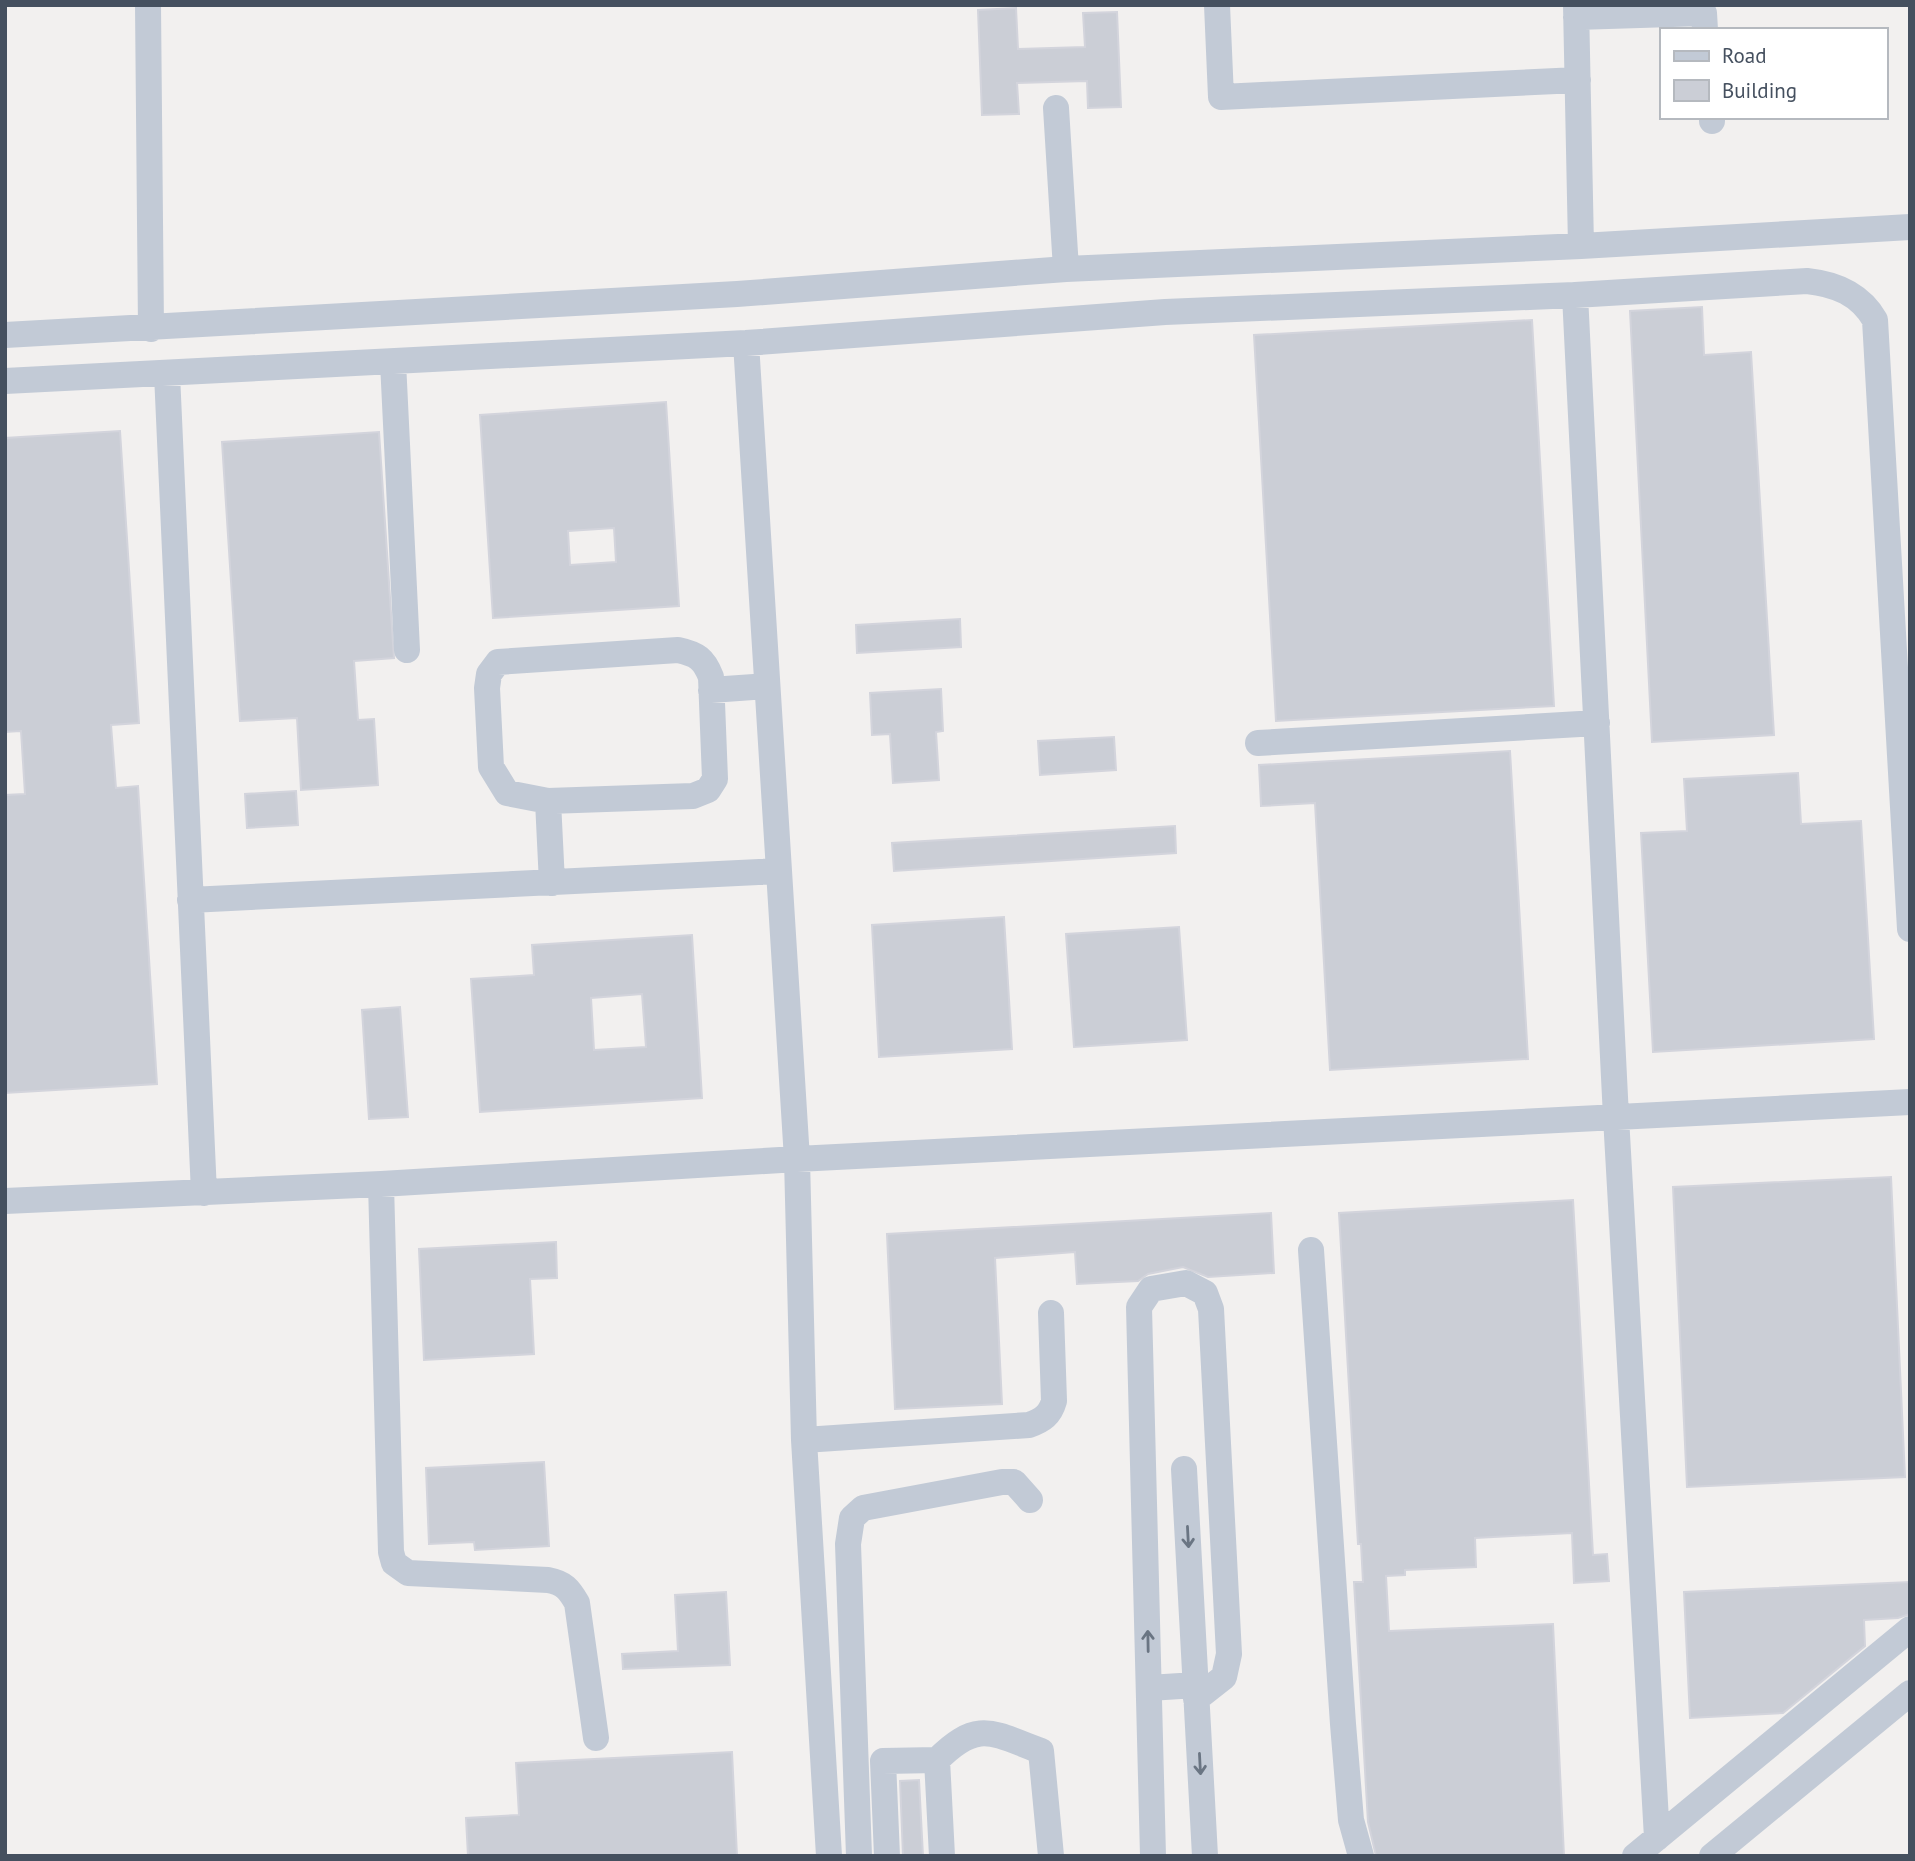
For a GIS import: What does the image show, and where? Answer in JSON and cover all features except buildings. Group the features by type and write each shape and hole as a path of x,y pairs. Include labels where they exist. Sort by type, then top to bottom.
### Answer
{"street":[{"path":"148,5 151,329"},
{"path":"1217,5 1221,97 1578,80"},
{"path":"1581,246 1576,11 1704,13 1705,28"},
{"path":"1056,108 1066,269"},
{"path":"5,335 151,329 737,294 1066,269 1581,246 1910,227"},
{"path":"5,381 746,343 1165,312 1575,295 1807,281 1843,289 1866,304 1875,320 1910,929"},
{"path":"1575,295 1616,1117 1657,1838"},
{"path":"746,343 797,1159 804,1440 829,1856"},
{"path":"393,362 407,650"},
{"path":"167,374 204,1193"},
{"path":"678,650 694,653 705,661 711,677 715,779 708,790 693,796 548,801 507,793 491,767 487,688 489,674 498,663 678,650"},
{"path":"711,690 767,686"},
{"path":"1258,743 1597,723"},
{"path":"548,801 552,883"},
{"path":"190,900 779,871"},
{"path":"5,1201 381,1184 797,1159 1910,1101"},
{"path":"381,1184 391,1552 394,1563 408,1573 548,1580 561,1583 570,1589 577,1603 596,1738"},
{"path":"1311,1250 1343,1724 1351,1820 1361,1856"},
{"path":"1149,1688 1196,1692 1218,1684 1229,1666 1211,1309 1205,1293 1186,1283 1152,1289 1139,1307 1153,1856"},
{"path":"804,1440 1029,1425 1040,1421 1051,1413 1055,1401 1051,1313"},
{"path":"1144,1472 1219,1466"},
{"path":"1184,1469 1205,1856"},
{"path":"859,1856 848,1544 852,1518 863,1508 1002,1482 1014,1482 1030,1500"},
{"path":"1635,1856 1910,1629"},
{"path":"1712,1856 1910,1693"},
{"path":"887,1856 883,1761 937,1760 958,1739 988,1731 1041,1751 1051,1856"},
{"path":"937,1760 942,1856"}]}
